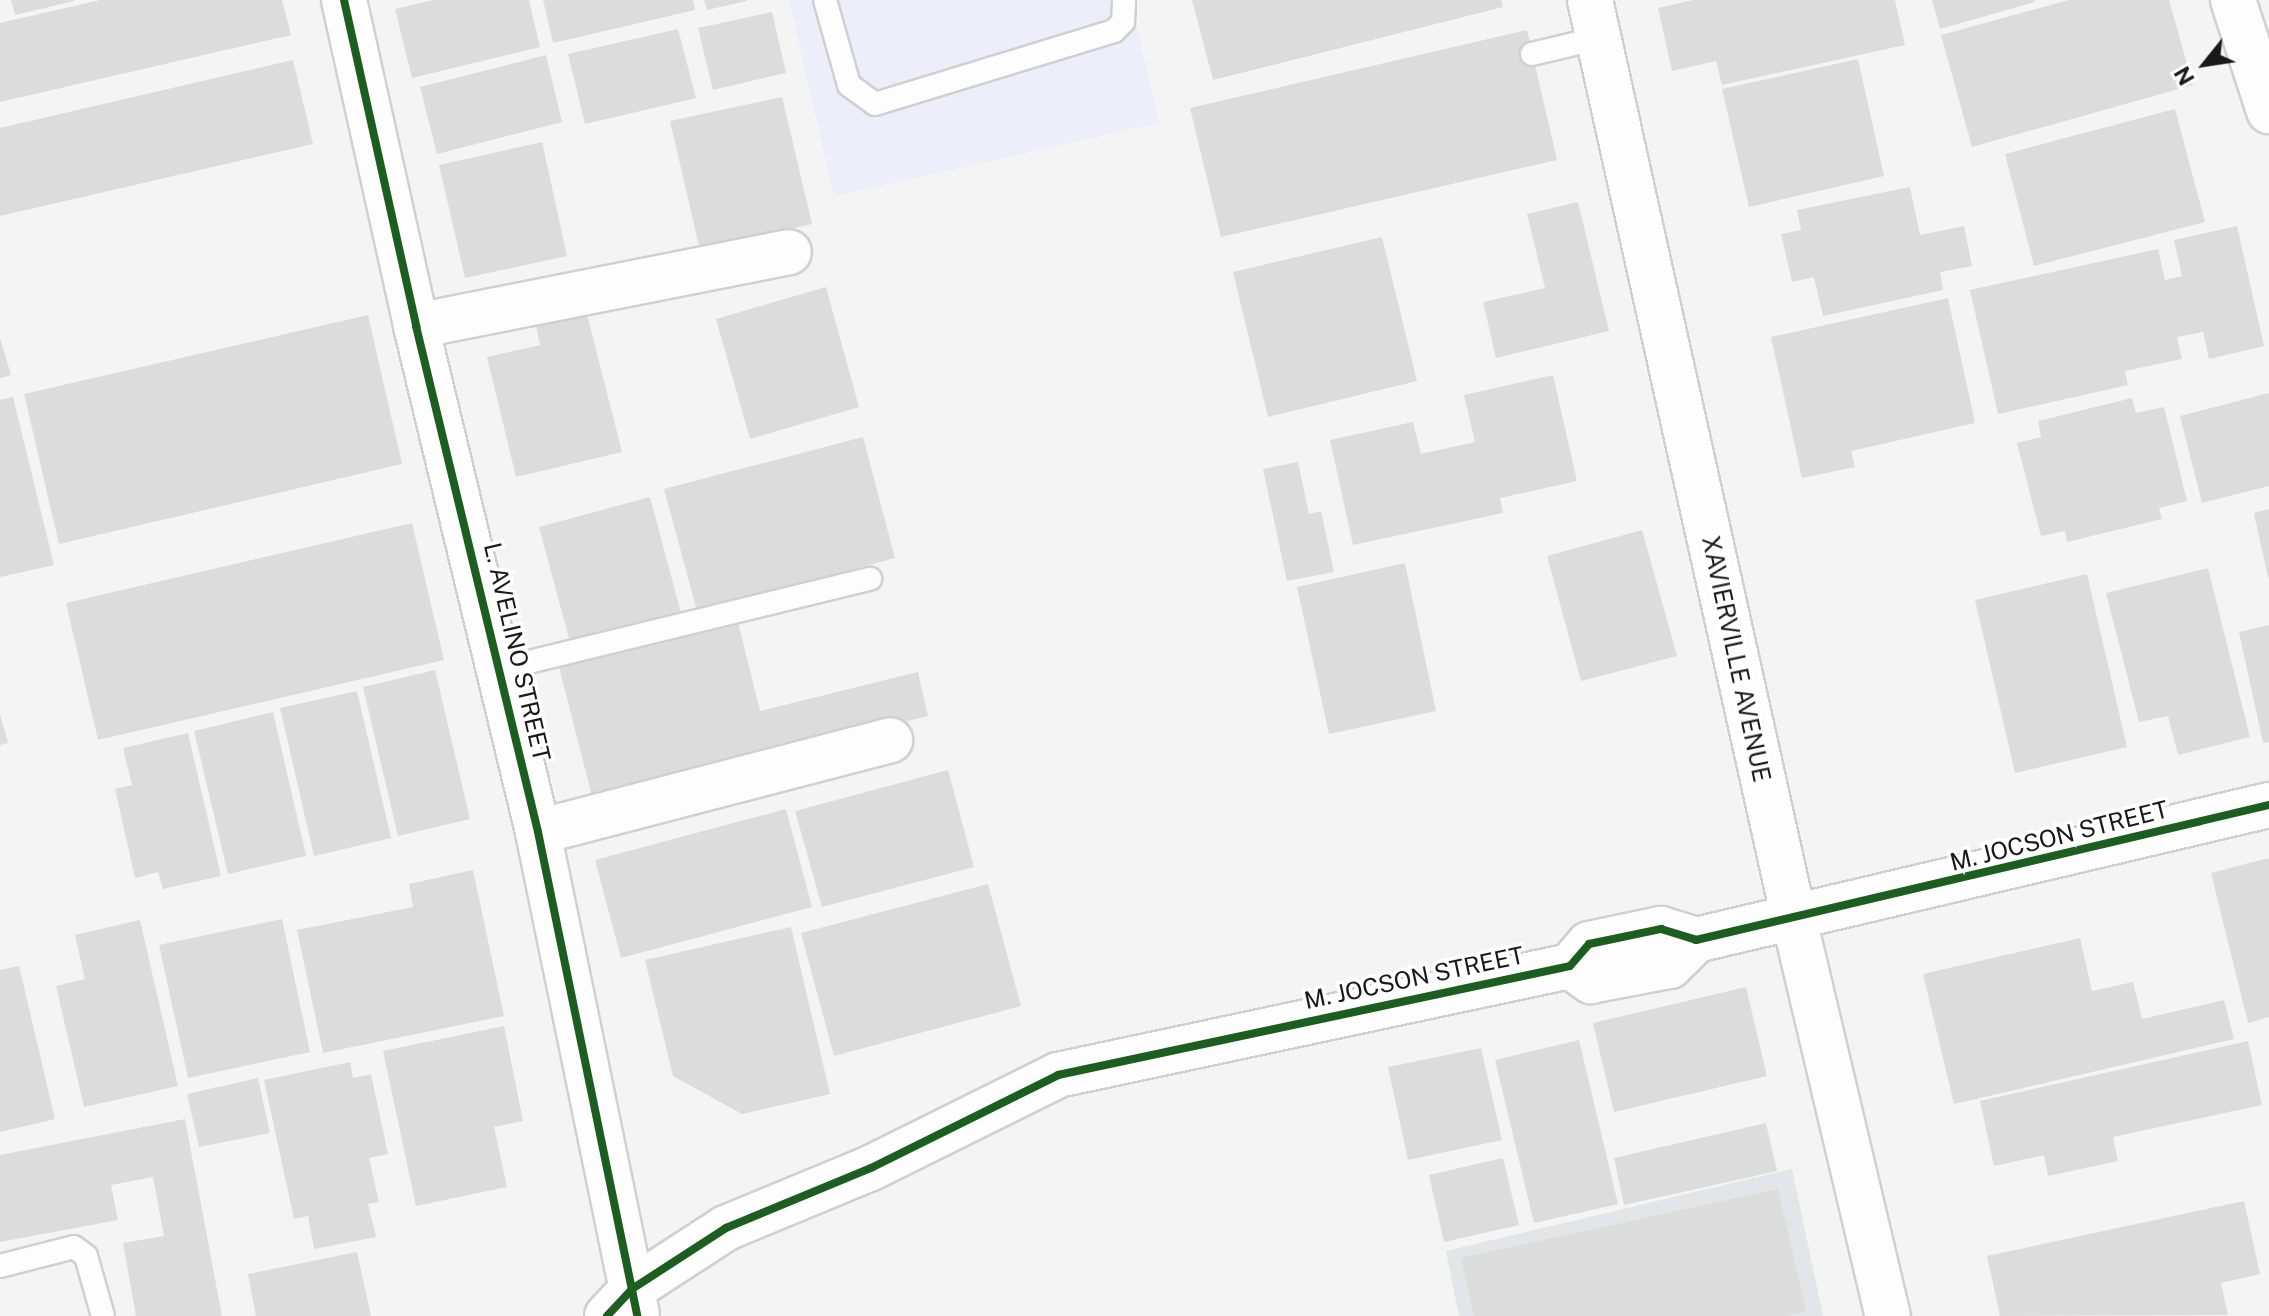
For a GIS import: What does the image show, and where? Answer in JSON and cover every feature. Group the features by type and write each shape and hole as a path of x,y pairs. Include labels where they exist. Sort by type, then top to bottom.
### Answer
{"street":[{"name":"L. AVELINO STREET","path":"344,0 416,326 538,832 625,1307"},
{"path":"2233,0 2269,111"},
{"name":"XAVIERVILLE AVENUE","path":"1594,19 1794,919 1888,1316"},
{"path":"416,326 789,252"},
{"path":"538,832 890,740"},
{"name":"M. JOCSON STREET","path":"625,1307 726,1228 871,1168 1058,1075 1570,966 1589,944 1661,929 1696,940 2269,805"}],"lane":[{"path":"825,0 849,85 875,104 1114,31 1123,22 1124,0"},
{"path":"1532,54 1594,19"},
{"path":"500,669 870,579"},
{"path":"0,1266 74,1247 86,1256 103,1316"}],"shaded area":[{"path":"789,0 1131,0 1159,123 834,196"},
{"path":"1792,1169 1823,1316 1459,1316 1446,1251"}],"building":[{"path":"11,0 73,0 74,1 15,15"},
{"path":"100,0 282,0 291,35 0,102 0,23"},
{"path":"433,0 529,0 540,47 412,78 395,9"},
{"path":"543,0 693,0 695,10 553,43"},
{"path":"704,0 746,0 747,1 707,10"},
{"path":"1192,0 1501,0 1503,7 1213,80"},
{"path":"1693,0 1895,0 1905,45 1722,85 1716,61 1672,71 1658,8"},
{"path":"1932,0 2034,0 2035,2 1940,29"},
{"path":"2069,0 2169,0 2193,85 1972,147 1941,35"},
{"path":"772,12 786,73 713,90 698,28"},
{"path":"678,29 696,98 585,124 568,54"},
{"path":"1527,30 1557,160 1221,237 1190,108"},
{"path":"546,55 562,122 437,154 420,87"},
{"path":"1858,59 1884,176 1749,207 1722,89"},
{"path":"293,60 313,144 0,216 0,128"},
{"path":"782,97 812,224 700,250 670,121"},
{"path":"2175,109 2205,222 2034,266 2005,154"},
{"path":"542,142 567,256 465,278 439,165"},
{"path":"1910,187 1920,235 1964,226 1972,266 1940,272 1943,290 1823,316 1814,277 1792,282 1781,234 1801,230 1797,210"},
{"path":"1578,202 1609,331 1496,358 1483,302 1545,288 1527,214"},
{"path":"2237,226 2264,346 2209,359 2203,332 2177,337 2182,359 2125,371 2128,385 1998,414 1970,290 2158,249 2165,280 2182,276 2174,240"},
{"path":"1382,237 1417,381 1268,417 1233,272"},
{"path":"826,287 859,407 750,439 716,319"},
{"path":"1948,298 1975,423 1851,451 1855,467 1802,478 1771,337"},
{"path":"587,314 622,452 516,477 487,357 540,345 536,327"},
{"path":"368,315 402,464 59,544 24,394"},
{"path":"0,338 11,375 0,378"},
{"path":"1553,375 1577,481 1500,498 1503,513 1353,545 1330,440 1413,422 1421,454 1475,442 1464,395"},
{"path":"2269,393 2269,486 2202,503 2180,416"},
{"path":"13,397 54,565 0,577 0,400"},
{"path":"2132,398 2136,413 2164,407 2187,501 2159,508 2162,519 2067,542 2065,531 2041,536 2017,443 2041,437 2038,421"},
{"path":"863,437 895,558 697,611 664,489"},
{"path":"1298,462 1309,514 1321,511 1334,572 1287,581 1263,469"},
{"path":"650,497 681,613 570,642 539,527"},
{"path":"2269,509 2269,578 2268,578 2254,513"},
{"path":"412,523 444,660 98,740 66,603"},
{"path":"1642,530 1677,656 1581,681 1547,556"},
{"path":"1405,563 1436,711 1329,734 1297,587"},
{"path":"2208,568 2250,737 2178,755 2168,716 2139,722 2106,593"},
{"path":"2087,574 2127,747 2015,773 1975,600"},
{"path":"738,622 760,711 918,672 928,716 593,800 559,667"},
{"path":"2269,625 2269,742 2263,743 2239,632"},
{"path":"435,670 470,819 398,836 363,687"},
{"path":"357,691 391,838 314,856 280,708"},
{"path":"273,712 306,856 228,874 194,731"},
{"path":"0,714 8,743 0,745"},
{"path":"188,733 221,876 163,889 158,872 135,878 115,789 132,785 123,748"},
{"path":"948,770 974,867 822,907 795,811"},
{"path":"786,809 812,907 621,958 595,860"},
{"path":"2269,858 2269,1017 2248,1023 2211,873"},
{"path":"473,870 504,1016 323,1053 297,930 413,907 409,884"},
{"path":"988,884 1021,1006 834,1056 801,933"},
{"path":"282,919 310,1052 188,1078 159,945"},
{"path":"140,920 178,1086 84,1107 56,986 85,979 75,935"},
{"path":"791,927 830,1094 742,1114 673,1076 645,960"},
{"path":"2080,938 2092,991 2133,982 2142,1019 2224,1000 2234,1039 1954,1104 1923,974"},
{"path":"19,966 55,1119 0,1132 0,970"},
{"path":"1746,987 1767,1076 1614,1112 1593,1023"},
{"path":"504,1026 523,1121 494,1127 507,1187 416,1206 383,1051"},
{"path":"1579,1040 1618,1204 1534,1223 1495,1060"},
{"path":"2248,1041 2262,1105 2113,1137 2118,1161 2048,1176 2044,1155 1994,1166 1980,1101"},
{"path":"1481,1048 1502,1140 1408,1160 1388,1067"},
{"path":"350,1062 353,1078 371,1074 388,1154 369,1158 379,1202 368,1204 376,1237 314,1249 308,1216 294,1219 264,1080"},
{"path":"258,1078 270,1133 199,1147 187,1094"},
{"path":"185,1119 222,1316 136,1316 123,1243 164,1236 153,1177 111,1185 118,1220 0,1242 0,1155"},
{"path":"1766,1123 1777,1171 1624,1205 1614,1158"},
{"path":"1503,1158 1519,1225 1444,1242 1429,1175"},
{"path":"1778,1189 1806,1311 1786,1316 1474,1316 1461,1258"},
{"path":"2244,1201 2260,1274 2221,1283 2228,1315 2000,1316 1987,1256"},
{"path":"357,1252 371,1316 256,1316 248,1274"}],"cycle path":[{"path":"344,0 416,326 538,832 637,1316"},
{"path":"607,1316 632,1289 726,1228 871,1168 1058,1075 1570,966 1589,944 1661,929 1696,940 2269,805"}]}
